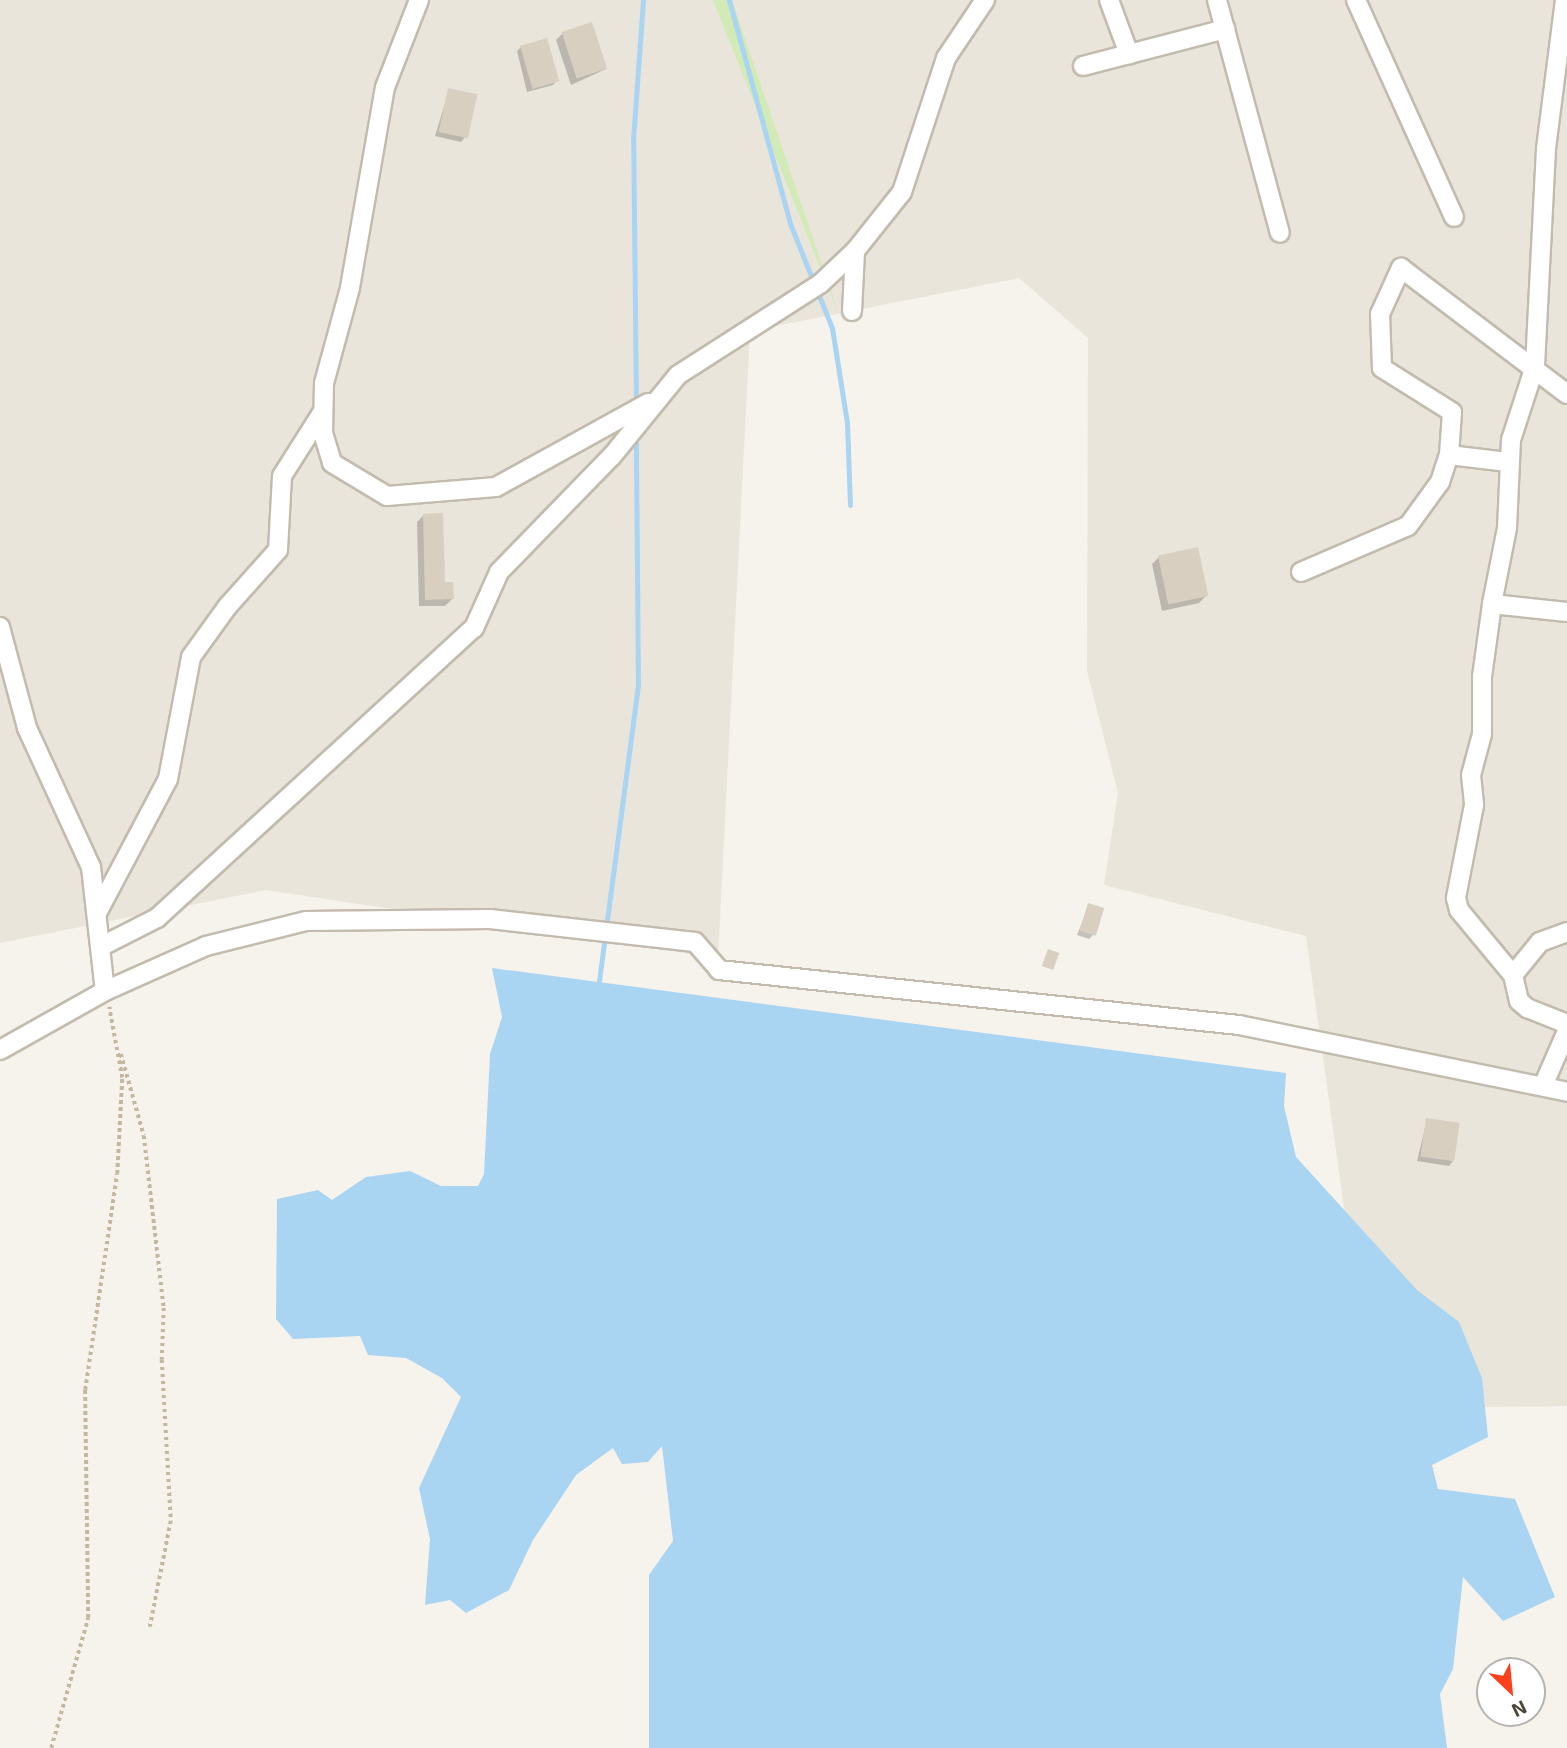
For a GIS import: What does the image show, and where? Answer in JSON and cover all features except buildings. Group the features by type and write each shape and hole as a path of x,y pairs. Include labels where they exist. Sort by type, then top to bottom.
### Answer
{"street":[{"path":"419,0 385,87 350,288 324,383 322,413 327,454 335,467 379,494 396,496 510,483 653,401"},
{"path":"100,947 157,918 474,628 499,572 612,456 653,401 690,365 820,284 855,251 902,192 946,58 985,0"},
{"path":"1110,0 1129,54"},
{"path":"1217,0 1280,233"},
{"path":"1356,0 1454,217"},
{"path":"1565,0 1546,149 1535,366 1514,427 1508,462 1507,528 1492,604 1482,677 1482,734 1471,775 1474,805 1456,898 1459,910 1513,975 1520,1001 1527,1008 1567,1024"},
{"path":"1083,66 1225,29"},
{"path":"852,311 855,251"},
{"path":"1301,572 1408,526 1440,482 1449,455 1452,412 1382,368 1380,314 1401,268 1564,386"},
{"path":"97,913 168,779 191,657 227,607 278,550 282,477 322,413"},
{"path":"1449,455 1508,462"},
{"path":"1492,604 1567,612"},
{"path":"0,627 27,728 91,867 105,991"},
{"path":"0,1050 105,991 195,949 306,920 524,920 695,942 719,970 1240,1024 1567,1092"},
{"path":"1513,975 1540,942 1567,932"},
{"path":"1543,1086 1567,1031"}],"path":[{"path":"105,991 144,1136 164,1308 162,1360 172,1521 150,1627"},
{"path":"51,1748 88,1618 85,1390 117,1174 122,1078 118,1042"}],"shaded area":[{"path":"0,0 1567,0 1567,1406 1372,1408 1306,936 1104,885 1118,793 1087,671 1088,338 1019,278 750,331 718,958 266,890 0,943"}],"green space":[{"path":"713,0 732,0 838,312"}],"water":[{"path":"492,968 1286,1073 1284,1106 1296,1157 1417,1290 1459,1322 1482,1378 1488,1437 1432,1465 1438,1489 1515,1499 1555,1597 1503,1621 1463,1577 1453,1669 1440,1694 1447,1748 649,1748 649,1575 673,1541 662,1446 648,1462 622,1464 613,1448 576,1475 533,1540 509,1590 466,1613 450,1600 425,1605 430,1539 419,1488 461,1397 442,1378 406,1358 368,1355 360,1336 293,1339 276,1319 277,1199 318,1190 332,1200 366,1177 410,1171 441,1186 478,1186 484,1174 490,1054 502,1017"}],"waterway":[{"path":"636,407 633,140 643,0"},
{"path":"729,0 791,226 832,328 847,423 850,505"},
{"path":"599,981 638,686 636,434"}]}
